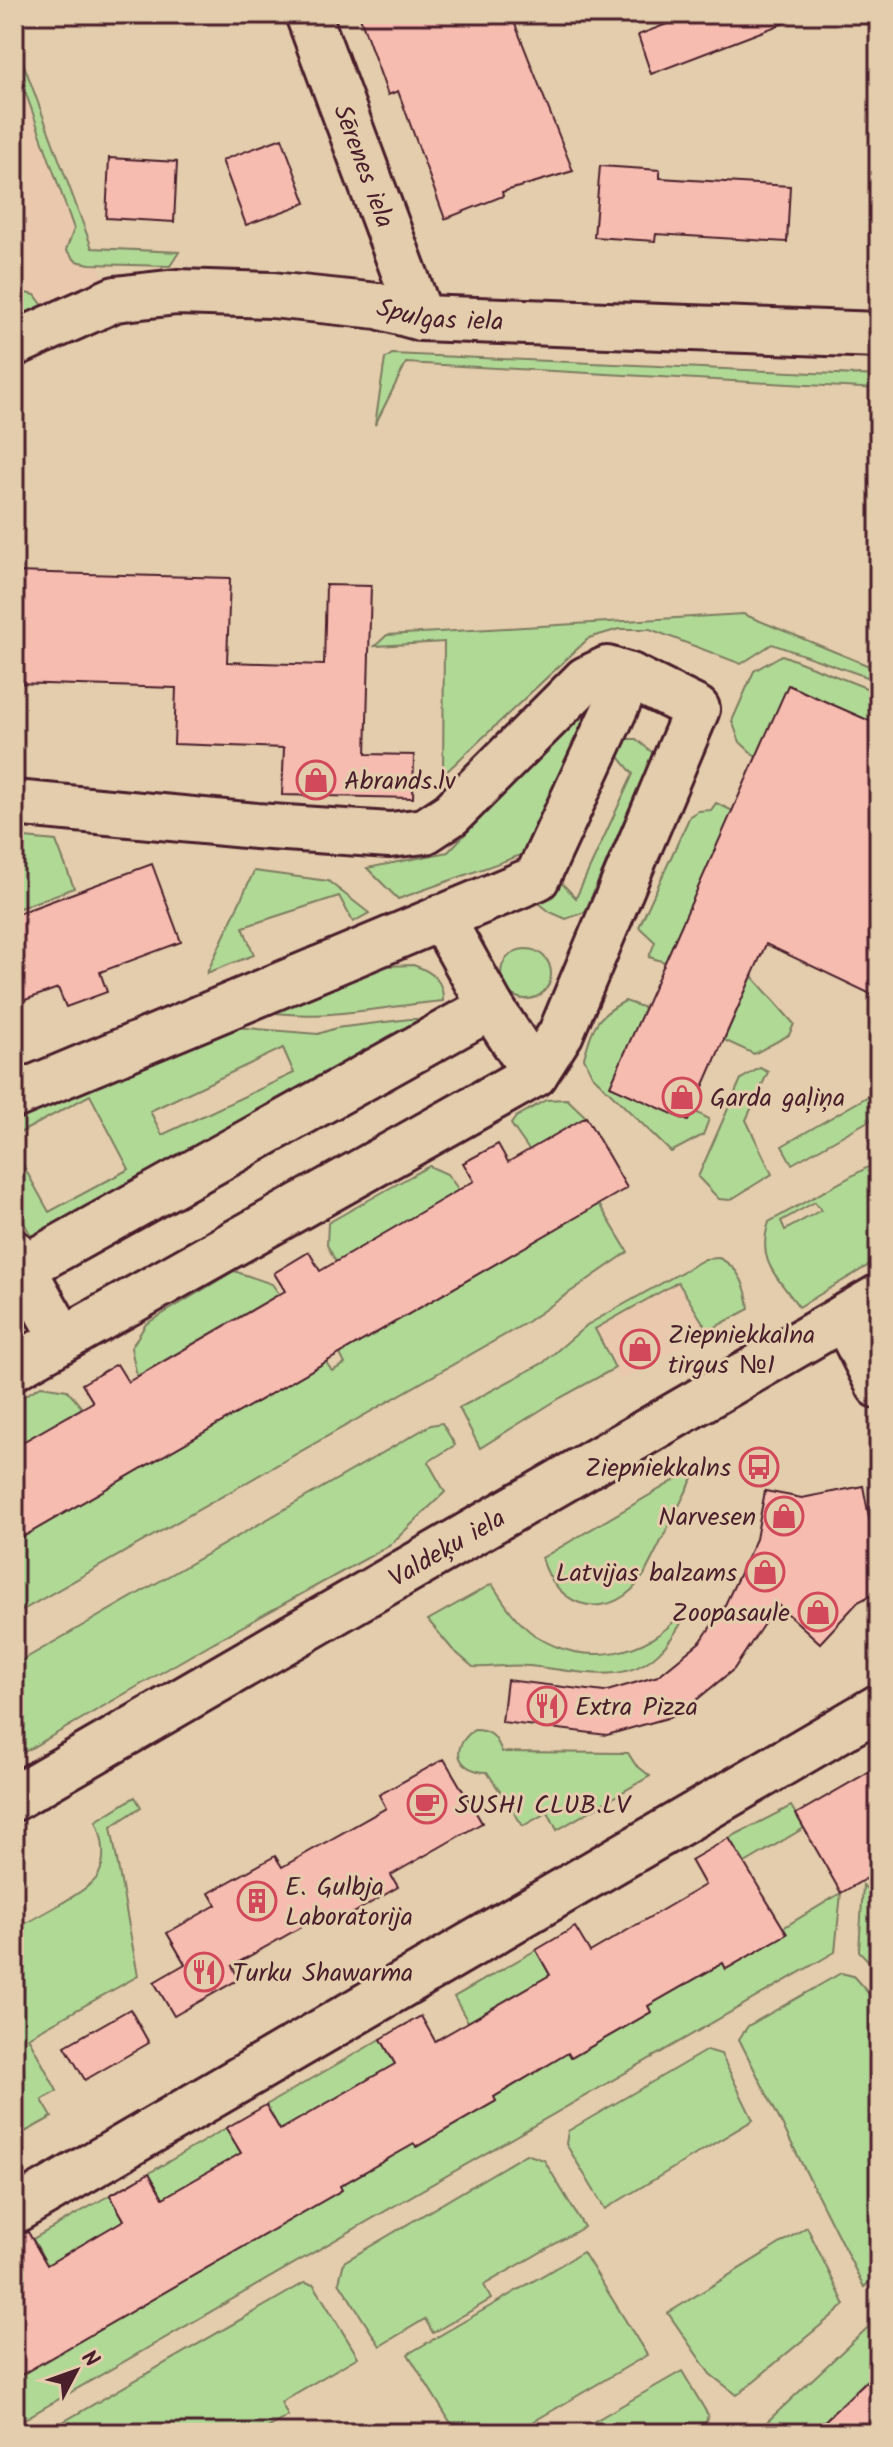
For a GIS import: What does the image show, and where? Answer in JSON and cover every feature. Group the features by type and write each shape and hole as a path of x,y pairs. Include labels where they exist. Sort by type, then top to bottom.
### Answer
{"street":[{"name":"Sērenes iela","path":"308,14 421,318"},
{"name":"Spulgas iela","path":"14,344 115,299 177,292 272,295 378,306 421,318 879,335"},
{"path":"14,803 375,834 425,831 451,814 586,679 607,669 630,676 697,709 561,1033 535,1074 14,1367"},
{"path":"14,1096 537,878 630,676"},
{"path":"441,917 491,1007 535,1074"},
{"path":"63,1339 17,1265 491,1007"},
{"path":"862,1307 879,1386"},
{"name":"Valdeķu iela","path":"14,1798 862,1307"},
{"path":"14,2211 879,1707"}],"shaded area":[{"path":"14,38 111,297 14,336"},
{"name":"Ziepniekkalna tirgus №1","path":"678,1282 708,1331 621,1381 594,1329"}],"green space":[{"path":"14,38 92,248 179,252 170,266 90,264 76,261 66,250 74,229 14,60"},
{"path":"14,294 35,295 44,307 14,319"},
{"path":"392,354 879,376 879,389 406,363 375,425 385,359"},
{"path":"743,614 879,670 879,681 772,644 741,664 650,629 619,629 589,638 443,775 444,642 375,646 387,635"},
{"path":"782,655 879,693 879,708 867,720 756,757 740,742 732,721 754,671"},
{"path":"580,713 593,718 538,849 398,899 367,868 448,852"},
{"path":"619,739 636,739 653,753 585,912 566,919 539,903 544,882 554,875 576,898 633,774 615,752"},
{"path":"716,803 733,811 665,962 649,957 655,942 639,927 690,816 698,811 711,810"},
{"path":"14,837 56,841 74,888 14,910"},
{"path":"254,871 328,881 369,913 353,922 339,896 243,927 254,955 207,973"},
{"path":"526,949 544,956 551,974 544,992 526,999 508,992 501,974 508,956"},
{"path":"413,965 435,977 441,987 443,1001 330,1014 263,1011 384,966"},
{"path":"752,976 794,1024 789,1035 754,1054 724,1040"},
{"path":"625,1001 645,1008 692,1110 709,1119 703,1135 671,1152 592,1075 584,1058 601,1018"},
{"path":"426,1019 34,1241 14,1205 14,1149 49,1212 129,1169 90,1095 14,1136 14,1110 234,1027 318,1034 336,1028","holes":["283,1048 294,1073 162,1135 150,1111"]},
{"path":"760,1068 768,1072 746,1120 772,1174 730,1200 719,1199 698,1177 741,1079"},
{"path":"879,1090 879,1115 792,1164 782,1146"},
{"path":"567,1099 586,1117 529,1150 511,1124 516,1117 546,1100"},
{"path":"879,1161 879,1259 799,1307 776,1277 767,1258 765,1248 769,1222","holes":["815,1202 821,1210 785,1230 781,1221"]},
{"path":"429,1166 447,1174 459,1190 336,1262 327,1245 328,1223"},
{"path":"599,1204 628,1252 524,1324 14,1615 14,1542 326,1362 332,1371 345,1364 340,1354"},
{"path":"719,1258 732,1267 741,1279 749,1309 708,1331 678,1282 595,1329 615,1368 480,1448 459,1408 543,1363 587,1325 705,1259"},
{"path":"234,1271 272,1284 279,1294 137,1376 131,1348 146,1324"},
{"path":"14,1302 28,1307 31,1325 14,1336"},
{"path":"41,1386 67,1390 82,1408 14,1447 14,1402"},
{"path":"442,1423 455,1445 428,1462 445,1492 389,1546 214,1642 14,1758 14,1665 431,1425"},
{"path":"695,1474 644,1575 617,1600 602,1605 587,1605 573,1600 549,1576 542,1558 684,1475"},
{"path":"492,1584 529,1631 555,1646 574,1652 595,1654 634,1647 669,1626 683,1611 685,1616 670,1640 654,1657 637,1667 619,1672 599,1674 522,1666 473,1667 452,1649 428,1620"},
{"path":"474,1730 492,1735 502,1752 628,1753 635,1764 650,1776 557,1830 548,1812 523,1826 487,1772 469,1768 463,1763 459,1751 461,1744"},
{"path":"135,1797 141,1807 111,1827 138,1976 28,2037 57,2091 42,2100 52,2117 14,2138 14,1930 72,1897 98,1876 103,1855 96,1821"},
{"path":"791,1806 804,1828 745,1863 729,1838"},
{"path":"863,1885 879,1902 879,1972 859,1951"},
{"path":"841,1893 835,1952 14,2425 14,2379 341,2190 340,2186 414,2144 417,2147 496,2101 494,2097 568,2053 572,2058 651,2012 648,2006 723,1963 726,1969 786,1934 783,1928"},
{"path":"536,1950 550,1975 468,2022 454,1997"},
{"path":"841,1973 853,1976 879,2005 879,2273 864,2287 739,2039 748,2026"},
{"path":"381,2039 395,2064 280,2130 266,2105"},
{"path":"707,2050 721,2054 753,2120 605,2209 566,2144 568,2131"},
{"path":"226,2128 241,2153 163,2198 149,2173"},
{"path":"526,2154 544,2160 584,2227 484,2285 491,2299 433,2333 425,2319 380,2346 339,2282 344,2262"},
{"path":"110,2195 124,2220 47,2265 33,2239"},
{"path":"807,2227 845,2305 737,2395 710,2374 668,2313"},
{"path":"583,2252 647,2355 514,2433 457,2433 408,2354"},
{"path":"304,2283 314,2285 358,2357 281,2402 288,2416 259,2433 44,2433"},
{"path":"879,2317 879,2360 874,2365 878,2369 812,2433 755,2433"},
{"path":"682,2371 708,2415 703,2433 574,2433"}],"building":[{"path":"359,14 511,14 573,171 502,192 503,196 445,219 398,91 388,95"},
{"path":"693,14 799,14 800,17 651,74 638,35"},
{"path":"282,138 306,203 246,225 222,160"},
{"path":"109,158 177,162 174,222 106,218"},
{"path":"600,166 660,170 660,178 790,186 787,242 656,234 655,241 594,237"},
{"path":"14,572 230,578 227,662 324,665 326,585 371,586 366,754 414,755 413,798 282,795 284,748 174,744 176,688 14,683"},
{"path":"788,685 879,725 879,998 766,944 688,1121 610,1086"},
{"path":"152,864 181,942 100,972 107,992 66,1007 58,988 14,1004 14,915"},
{"path":"586,1117 627,1188 14,1542 14,1447 93,1402 82,1384 117,1364 128,1382 285,1291 274,1273 309,1252 320,1271 474,1181 463,1163 498,1144 508,1162"},
{"path":"863,1486 879,1568 879,1591 858,1602 820,1643 777,1604 734,1669 678,1715 607,1735 502,1722 507,1680 604,1692 658,1676 701,1641 724,1607 756,1539 765,1491 802,1498"},
{"path":"444,1759 482,1823 391,1875 398,1887 333,1925 326,1913 232,1966 239,1979 174,2016 154,1982 185,1964 167,1933 216,1905 209,1893 275,1856 282,1867 386,1808 379,1795"},
{"path":"879,1766 879,1871 841,1893 796,1814"},
{"path":"729,1838 787,1934 726,1969 723,1963 648,2006 651,2012 571,2058 568,2053 494,2097 496,2101 340,2186 342,2190 14,2379 14,2236 28,2232 47,2265 124,2220 110,2195 149,2173 163,2198 241,2153 226,2128 266,2105 280,2130 395,2064 381,2039 401,2027 421,2016 435,2041 550,1975 536,1950 575,1927 590,1952 705,1885 691,1860"},
{"path":"130,2009 149,2043 85,2080 65,2046"},
{"path":"879,2369 879,2433 812,2433"}],"place":[{"name":"Abrands.lv","path":"316,780"},
{"name":"Garda gaļiņa","path":"682,1097"},
{"name":"Ziepniekkalna tirgus №1","path":"640,1349"},
{"name":"Ziepniekkalns","path":"759,1467"},
{"name":"Narvesen","path":"784,1516"},
{"name":"Latvijas balzams","path":"765,1572"},
{"name":"Zoopasaule","path":"818,1612"},
{"name":"Extra Pizza","path":"547,1706"},
{"name":"SUSHI CLUB.LV","path":"427,1804"},
{"name":"E. Gulbja Laboratorija","path":"257,1901"},
{"name":"Turku Shawarma","path":"204,1972"}]}
